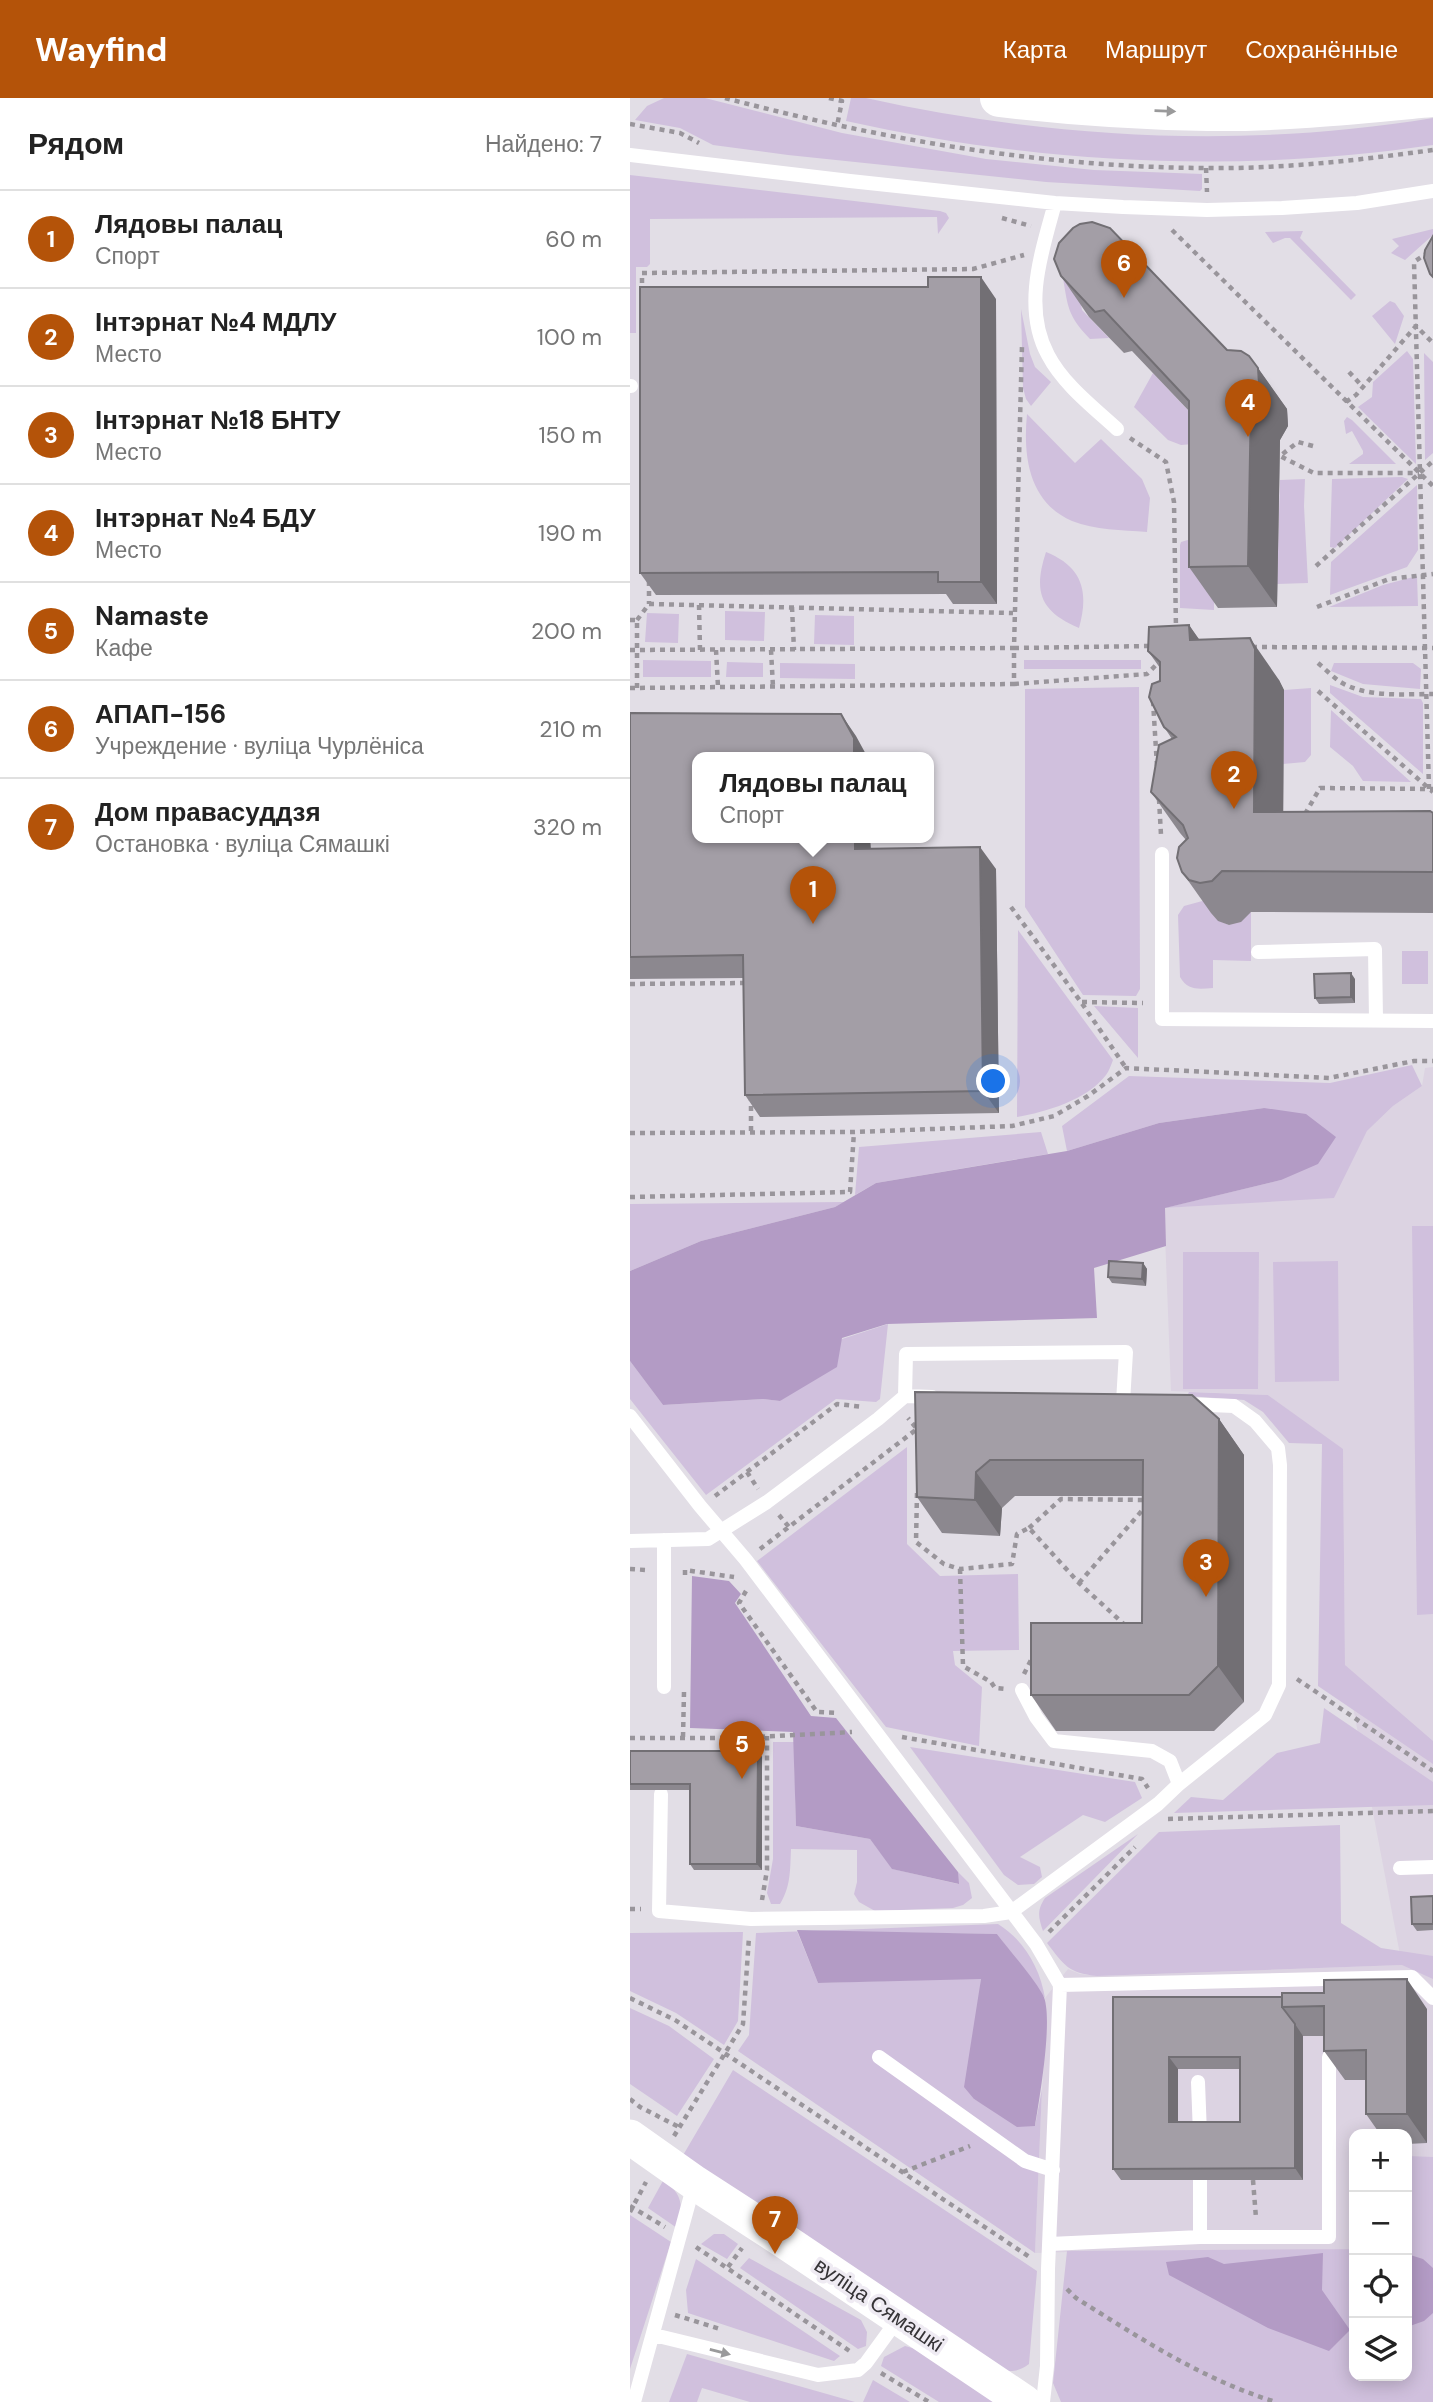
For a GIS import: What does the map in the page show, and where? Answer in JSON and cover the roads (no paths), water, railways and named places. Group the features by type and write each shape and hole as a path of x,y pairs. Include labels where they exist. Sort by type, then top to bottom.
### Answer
{"main road":[{"path":"999,98 1085,108 1209,112 1326,108 1433,98"}],"street":[{"name":"вуліца Сямашкі","path":"630,2137 1024,2402"}],"lane":[{"path":"630,155 1055,203 1207,210 1357,203 1433,191"},
{"path":"1055,203 1035,289 1038,326 1047,354 1068,383 1117,429"},
{"path":"1162,855 1162,1019 1433,1021"},
{"path":"1258,951 1375,949 1376,1020"},
{"path":"905,1396 906,1354 1126,1352 1123,1402"},
{"path":"630,1541 708,1539 767,1502 905,1396 946,1397"},
{"path":"661,1794 659,1911 755,1918 984,1916 1012,1912 1158,1804 1265,1715 1279,1685 1278,1448 1255,1421 1234,1406 1165,1404"},
{"path":"630,1416 722,1531 1012,1912 1036,1944 1060,1985 1048,2269 1047,2366 1043,2402"},
{"path":"664,1539 664,1687"},
{"path":"1022,1690 1035,1717 1054,1741 1152,1751 1170,1761 1179,1784"},
{"path":"1400,1868 1433,1867"},
{"path":"1060,1985 1412,1977 1433,1998"},
{"path":"879,2057 1024,2161 1053,2170"},
{"path":"1050,2245 1200,2237 1329,2237 1329,2057"},
{"path":"1198,2082 1200,2134"},
{"path":"1200,2180 1200,2237"},
{"path":"634,2402 695,2183"},
{"path":"654,2335 818,2375 858,2370 898,2319"}],"place":[{"name":"АПАП-156","path":"1124,298"},
{"name":"Інтэрнат №4 БДУ","path":"1248,437"},
{"name":"Інтэрнат №4 МДЛУ","path":"1234,809"},
{"name":"Лядовы палац","path":"813,924"},
{"name":"Інтэрнат №18 БНТУ","path":"1206,1597"},
{"name":"Namaste","path":"742,1779"},
{"name":"Дом правасуддзя","path":"775,2254"}]}
